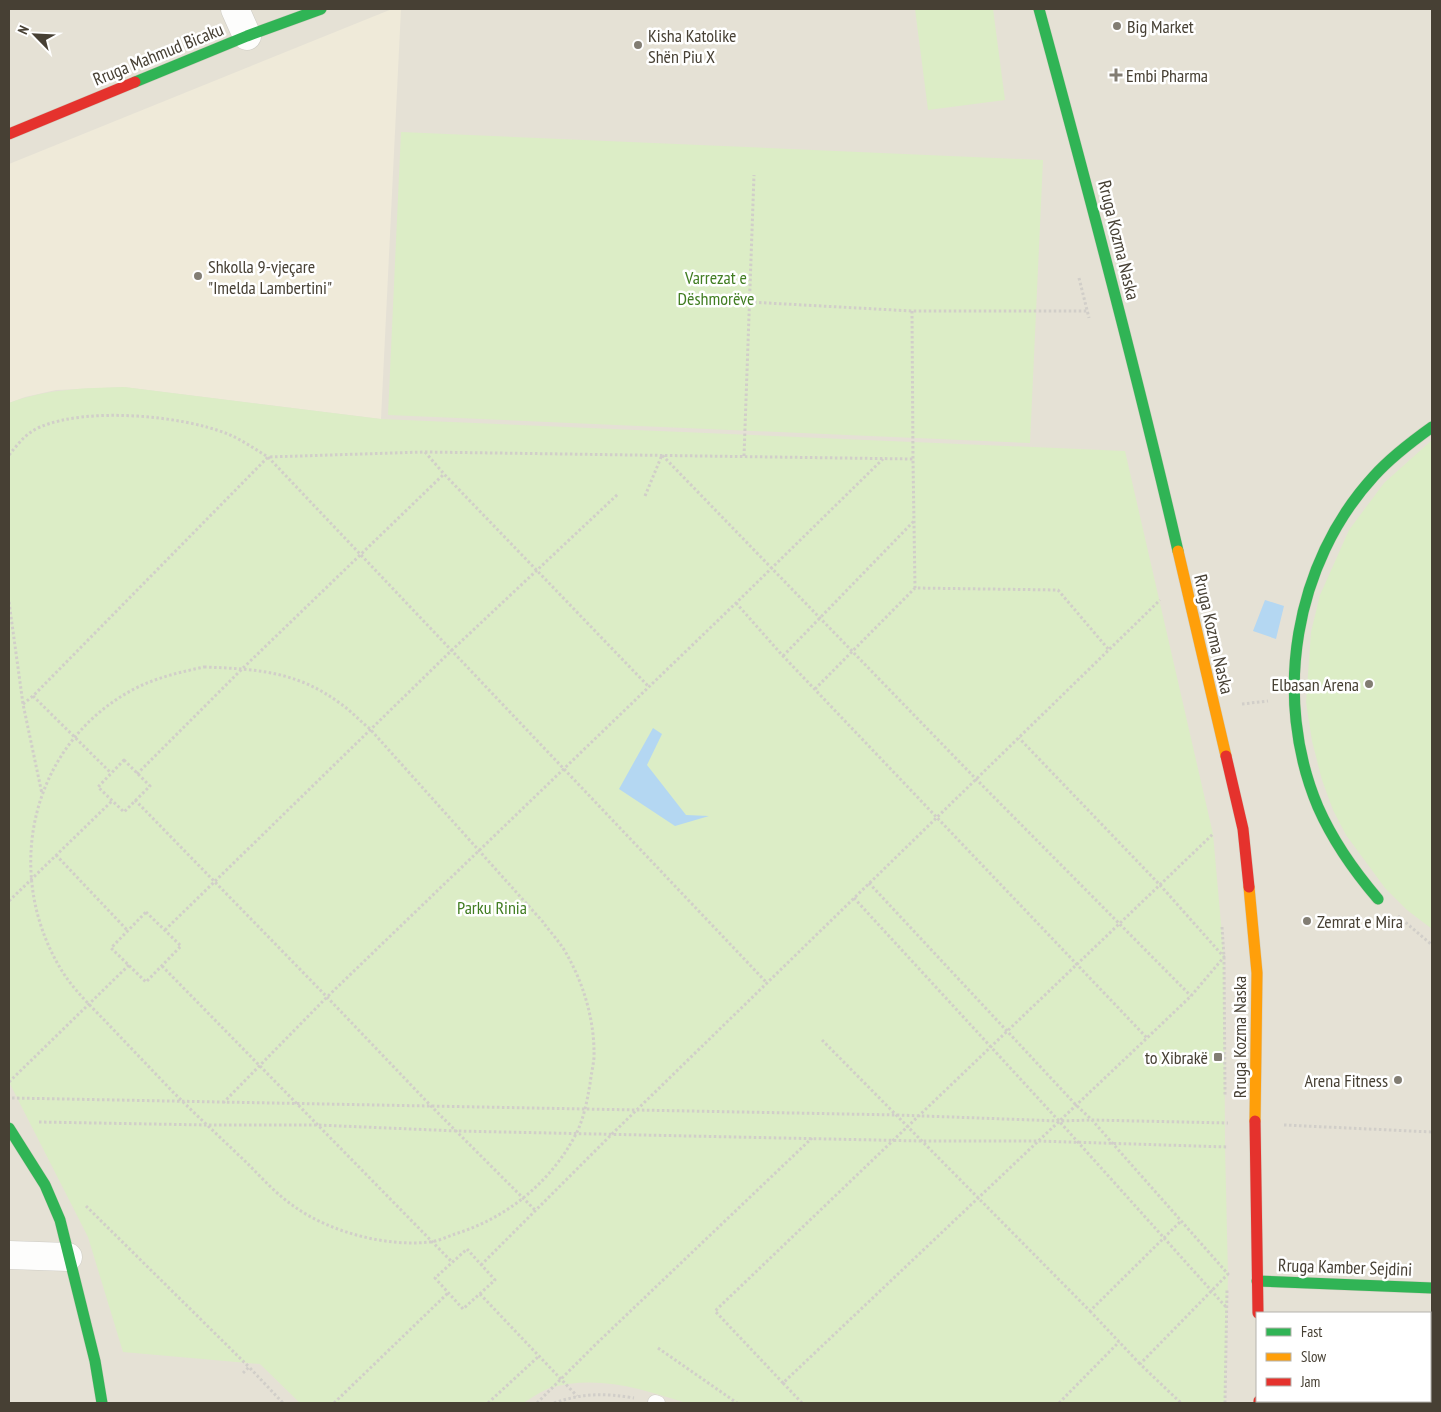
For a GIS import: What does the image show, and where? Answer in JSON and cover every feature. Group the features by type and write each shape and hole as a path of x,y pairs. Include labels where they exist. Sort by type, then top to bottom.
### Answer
{"main road":[{"name":"Rruga Mahmud Bicaku","path":"9,134 248,36 321,9"},
{"name":"Rruga Kozma Naska","path":"1039,9 1152,442 1243,829 1257,973 1255,1147 1258,1312"},
{"path":"1378,899 1353,869 1331,834 1314,795 1302,753 1296,717 1294,677 1299,631 1309,589 1322,557 1339,525 1368,483 1406,446 1432,427"},
{"path":"9,1128 45,1185 60,1220 94,1361 102,1403"},
{"name":"Rruga Kamber Sejdini","path":"1257,1280 1432,1288"}],"street":[{"path":"235,9 248,36"},
{"path":"9,1255 68,1258"},
{"path":"1347,1403 1383,1403"}],"path":[{"path":"744,456 754,176"},
{"path":"1078,273 1090,321"},
{"path":"749,302 912,311 1087,311"},
{"path":"912,311 915,588"},
{"path":"9,455 22,438 39,428 64,420 126,416 172,420 211,429 228,434 268,456 767,983"},
{"path":"23,704 268,456 424,452 913,459"},
{"path":"424,452 649,687"},
{"path":"645,496 662,455"},
{"path":"662,455 976,779 1191,996"},
{"path":"223,1103 327,997 773,568 883,459"},
{"path":"137,774 242,669 444,474"},
{"path":"164,930 452,650 618,494"},
{"path":"783,656 914,521"},
{"path":"815,689 915,588 1058,590 1109,650"},
{"path":"481,1265 612,1134 1160,600 1162,609"},
{"path":"9,602 23,704 42,795"},
{"path":"736,603 783,656 1148,1038"},
{"path":"204,667 242,669 276,673 310,685 341,704 370,730 543,922 565,951 582,985 591,1021 594,1058 586,1110 576,1133 558,1162 534,1190 504,1213 471,1229 431,1242 399,1242 362,1237 327,1225 295,1207 207,1125 89,1004 60,969 44,936 33,902 29,866 32,830 42,795 57,762 74,737 105,708 136,688 169,675 204,667"},
{"path":"33,696 111,773"},
{"path":"1233,705 1295,698"},
{"path":"1018,738 1160,885 1224,957"},
{"path":"124,760 150,786 124,812 98,787 111,773 124,760"},
{"path":"135,800 432,1107 536,1210"},
{"path":"9,901 112,801"},
{"path":"1211,825 1214,834 1214,844"},
{"path":"802,1403 715,1311 1214,834"},
{"path":"56,855 128,931"},
{"path":"870,883 1092,1120 1228,1274"},
{"path":"854,898 1059,1121 1226,1307"},
{"path":"1378,899 1432,945"},
{"path":"146,912 181,946 146,982 111,948 128,931 146,912"},
{"path":"1221,919 1224,957 1225,1104"},
{"path":"783,1383 1148,1038 1191,996 1224,957"},
{"path":"9,1082 129,965"},
{"path":"162,966 452,1262"},
{"path":"822,1040 1180,1403"},
{"path":"9,1098 896,1115 1059,1121 1225,1123 1432,1132"},
{"path":"1225,1114 1225,1131"},
{"path":"38,1122 317,1125 457,1131 921,1141 1038,1141 1255,1147"},
{"path":"537,1403 647,1295 813,1138"},
{"path":"1225,1139 1225,1156"},
{"path":"84,1204 283,1403"},
{"path":"1090,1311 1181,1221"},
{"path":"467,1249 481,1265 494,1280 463,1309 435,1278 467,1249"},
{"path":"1225,1403 1227,1264"},
{"path":"1140,1364 1228,1274"},
{"path":"334,1403 448,1293"},
{"path":"480,1294 577,1396"},
{"path":"1059,1403 1120,1342"},
{"path":"658,1348 737,1403"},
{"path":"488,1403 539,1356"},
{"path":"243,1373 249,1368"},
{"path":"554,1403 577,1396 604,1394 657,1403"}],"shaded area":[{"path":"9,9 1432,9 1432,1403 9,1403"},
{"name":"Shkolla 9-vjeçare \"Imelda Lambertini\"","path":"392,9 401,9 381,419 124,387 56,390 25,397 9,403 9,164"}],"green space":[{"path":"915,9 993,9 1005,100 928,110"},
{"name":"Varrezat e Dëshmorëve","path":"401,132 1043,160 1030,443 388,415"},
{"name":"Parku Rinia","path":"124,387 381,419 1125,451 1213,834 1224,957 1228,1274 1225,1403 686,1403 636,1388 585,1382 550,1388 523,1403 300,1403 260,1364 123,1352 88,1237 9,1082 9,403 51,392"},
{"name":"Elbasan Arena","path":"1432,440 1432,929 1407,910 1385,888 1346,835 1333,810 1322,780 1312,741 1306,702 1311,632 1320,595 1349,530 1384,483"}],"water":[{"path":"1265,600 1284,606 1276,639 1253,631"},
{"path":"653,728 662,734 647,765 686,815 709,816 675,826 619,789"}],"traffic: fast":[{"path":"135,82 247,36 321,9"},
{"path":"1039,9 1111,279 1178,551"},
{"path":"1378,899 1352,867 1330,832 1318,807 1304,765 1296,722 1294,677 1299,633 1309,590 1325,549 1347,511 1381,469 1401,450 1432,427"},
{"path":"9,1128 45,1185 60,1220 95,1361 102,1403"},
{"path":"1257,1281 1432,1288"}],"traffic: slow":[{"path":"1178,551 1226,756"},
{"path":"1249,887 1257,973 1255,1121"}],"traffic: jam":[{"path":"9,134 135,82"},
{"path":"1226,756 1243,829 1249,887"},
{"path":"1255,1121 1258,1312"}],"place":[{"name":"Big Market","path":"1117,26"},
{"name":"Kisha Katolike Shën Piu X","path":"638,45"},
{"name":"Embi Pharma","path":"1116,75"},
{"name":"Shkolla 9-vjeçare \"Imelda Lambertini\"","path":"198,276"},
{"name":"Elbasan Arena","path":"1369,684"},
{"name":"Zemrat e Mira","path":"1307,921"},
{"name":"to Xibrakë","path":"1218,1057"},
{"name":"Arena Fitness","path":"1398,1080"}]}
